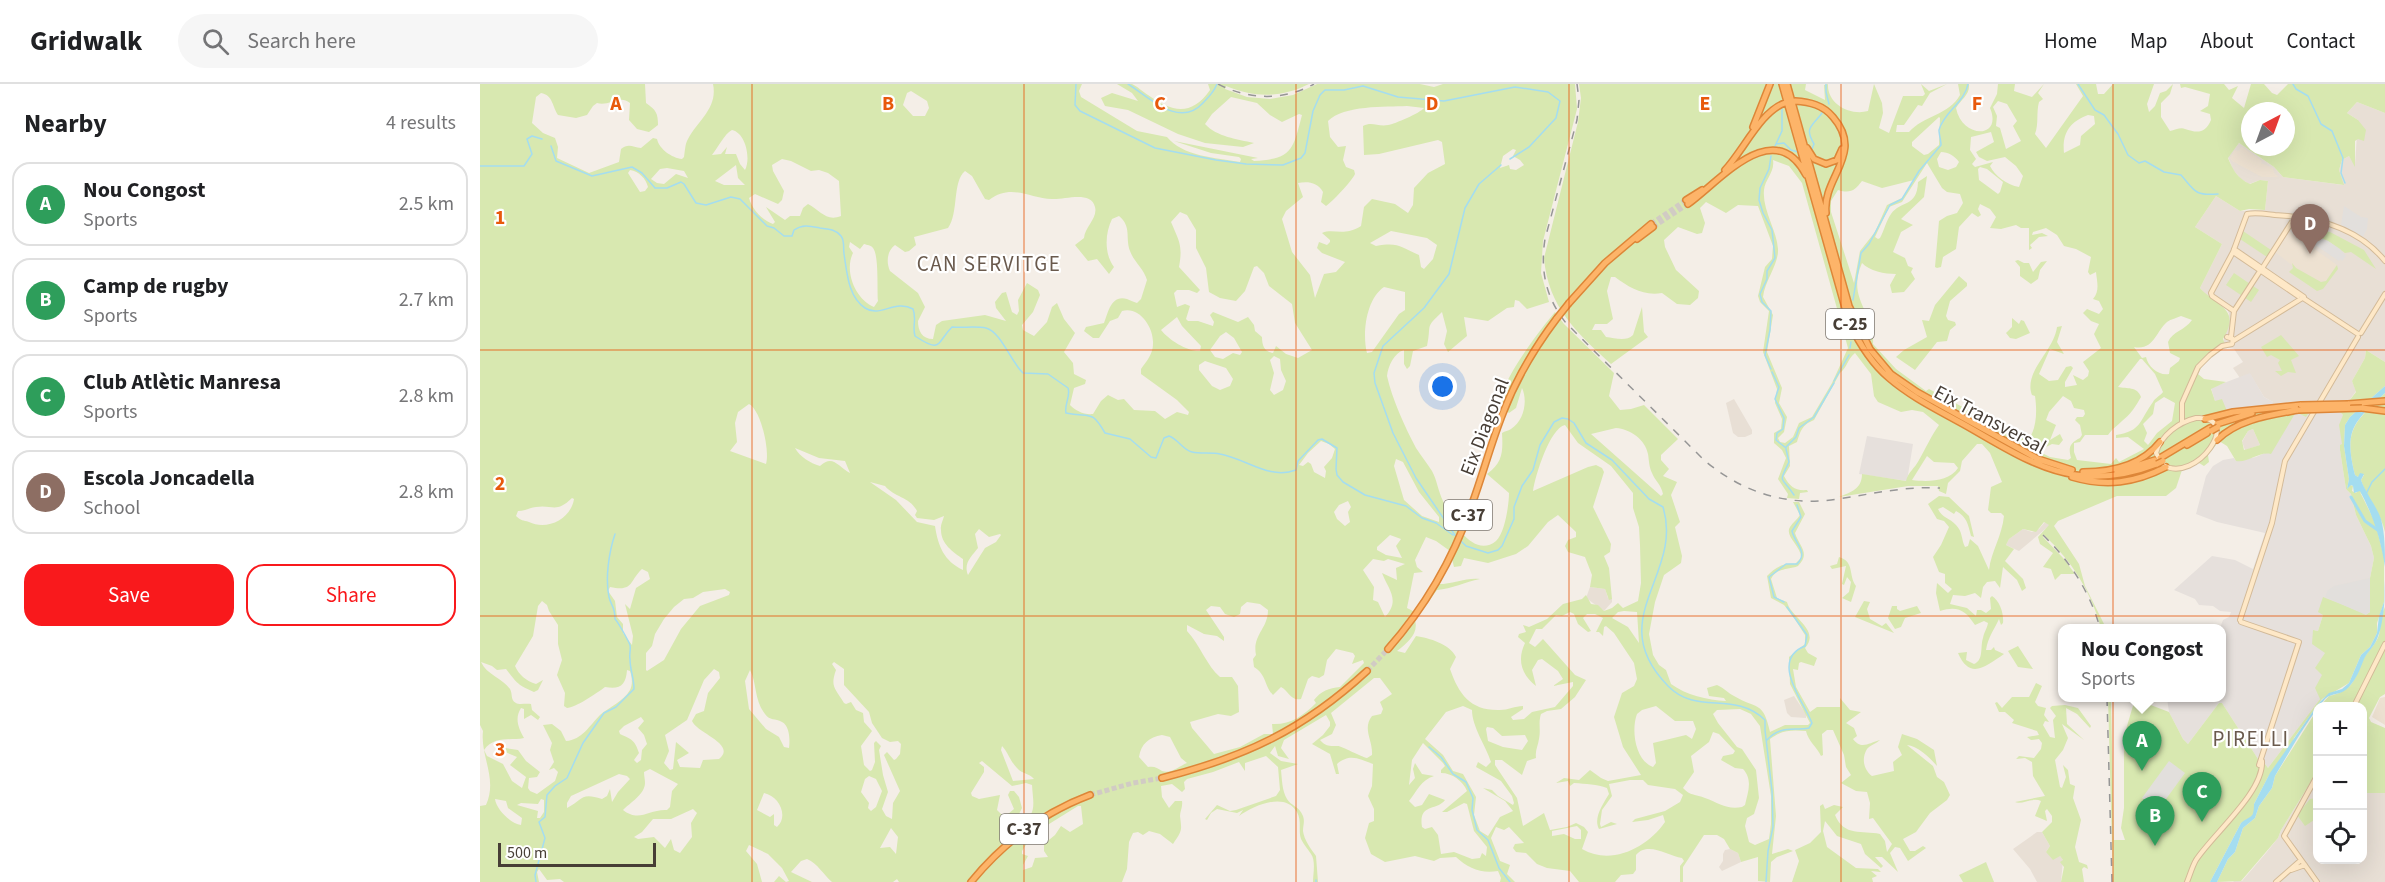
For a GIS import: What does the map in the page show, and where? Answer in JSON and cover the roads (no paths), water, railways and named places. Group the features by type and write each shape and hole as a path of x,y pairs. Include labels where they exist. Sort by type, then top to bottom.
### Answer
{"highway":[{"path":"1732,162 1757,120 1770,84"},
{"name":"Eix Transversal","path":"1782,84 1844,307 1866,352 1887,377 1915,397 2015,453 2045,467 2080,475 2107,476 2134,472 2159,461 2210,429 2246,414 2348,404 2384,407"},
{"name":"Eix Transversal","path":"1787,84 1854,320 1870,349 1891,374 1917,393 2038,459 2079,472 2120,471 2159,461"},
{"path":"1801,136 1811,155 1821,164 1833,163 1841,155 1842,141 1833,120 1817,107 1796,102 1812,103 1825,109 1835,119 1843,133 1844,158 1825,201 1832,241"},
{"path":"1729,171 1769,115 1785,104 1767,113 1732,162 1687,202 1729,171 1743,159 1756,152 1777,152 1789,156 1799,165 1812,192"},
{"name":"Eix Diagonal","path":"1388,649 1434,588 1454,548 1472,505 1506,404 1529,360 1557,318 1586,284 1652,225"},
{"name":"Eix Transversal","path":"2300,408 2384,407"},
{"path":"2205,419 2233,412 2300,408"},
{"path":"2217,440 2233,429 2257,418 2300,408"},
{"path":"2079,472 2100,471 2126,465 2148,455 2160,442"},
{"path":"2045,467 2081,479 2116,483 2139,479 2166,467"},
{"path":"1162,778 1219,762 1274,739 1318,712 1366,671"},
{"name":"C-37","path":"972,882 991,859 1025,829 1054,811 1090,795"}],"street":[{"path":"2234,311 2211,293 2234,251 2247,214 2295,216 2315,219 2343,228 2370,245 2385,261"},
{"path":"2225,345 2232,345 2234,311 2295,216"},
{"path":"2234,251 2359,335"},
{"path":"2187,882 2197,859 2240,809 2259,769 2299,642 2240,621 2272,523 2285,461 2385,294"},
{"path":"2182,423 2182,403 2198,367 2232,337 2290,305 2300,297"},
{"path":"2183,415 2190,420"},
{"path":"2205,419 2214,426 2217,440 2214,445 2198,460 2180,468 2166,467 2157,457 2160,442 2182,423 2205,419"},
{"path":"2356,702 2385,644"},
{"path":"2313,783 2284,836 2317,882"},
{"path":"2276,882 2301,860"},
{"path":"2290,871 2306,866"}],"water":[{"path":"2385,386 2385,393 2358,421 2351,438 2350,448 2355,475 2358,477 2360,473 2364,474 2361,480 2381,519 2385,567 2376,528 2365,500 2360,491 2354,493 2353,486 2347,489 2349,479 2344,446 2345,425 2350,417"},
{"path":"2385,580 2384,610 2376,642 2365,656 2352,684 2346,690 2320,702 2329,693 2342,689 2349,683 2361,655 2370,647 2377,633 2384,602"},
{"path":"2313,711 2275,776 2272,788 2259,806 2255,818 2243,828 2235,852 2228,859 2217,882 2210,882 2241,823 2252,815 2254,804 2270,773"}],"waterway":[{"path":"1076,84 1075,105 1080,111 1155,148 1246,164 1283,165 1301,158 1305,153 1313,111 1320,95 1325,90 1344,90 1363,86 1398,97 1444,101 1515,87 1548,92 1560,101 1556,118 1529,147 1510,159"},
{"path":"1128,84 1164,108 1184,113 1194,110 1203,103 1217,84"},
{"path":"1826,84 1829,104"},
{"path":"1853,300 1861,253 1869,244 1890,205 1902,199 1919,171 1941,145 1939,130 1945,118 1963,96 1968,84"},
{"path":"2078,84 2095,110 2104,115 2118,134 2128,155 2139,163 2145,161 2164,172 2181,175 2199,193 2218,194"},
{"path":"2293,84 2296,89 2308,96 2321,124 2332,131 2343,158 2341,173 2345,183"},
{"path":"1775,146 1782,131 1782,109"},
{"path":"1812,149 1814,144 1810,130 1812,124 1822,113"},
{"path":"480,166 524,166 532,154 527,139 532,136 542,139"},
{"path":"1776,144 1784,143 1791,150 1798,152"},
{"path":"551,146 556,161 592,176 632,167 642,173 655,188 667,188 681,182 696,203 706,205 731,197 740,199 767,226 774,228 784,236 792,236 794,230 804,226 837,232 843,240 849,284 855,297 865,308 871,311 900,306 913,309 915,336 934,345 938,344 952,327 986,328 1001,341 1023,373 1048,374 1068,388 1066,413 1093,417 1105,433 1130,439 1151,457 1156,458 1164,438 1169,436 1192,452 1220,454 1267,471 1286,472 1296,470 1298,461 1318,440 1322,439 1337,448 1337,475 1343,482 1365,495 1406,506 1422,518 1436,523 1453,535"},
{"path":"1771,156 1769,169 1760,188 1759,200 1772,230 1775,258 1767,271 1767,279 1760,294 1762,302 1771,311 1765,355 1771,369"},
{"path":"1457,538 1416,478 1393,433 1375,383 1374,373 1383,346 1424,308 1449,274 1465,208 1479,184 1501,165"},
{"path":"1850,348 1851,342"},
{"path":"1834,381 1849,355"},
{"path":"1772,372 1779,387 1775,399 1784,418 1783,429 1777,433 1776,440 1786,448"},
{"path":"1786,447 1796,437 1799,428 1814,417 1834,383"},
{"path":"1461,541 1466,546 1488,553 1502,546 1514,519 1514,507 1522,486 1533,470 1540,445 1554,422 1562,418 1574,423 1586,443 1612,460 1649,499 1663,507 1667,531 1663,554 1643,618 1642,639 1650,662 1668,686 1679,695 1691,700 1741,706 1765,720 1773,827 1768,851 1766,882"},
{"path":"1786,449 1789,462 1782,480 1794,495"},
{"path":"2366,494 2372,482 2385,469"},
{"path":"2351,497 2365,521 2379,531"},
{"path":"1784,602 1774,597 1769,577 1786,564 1797,564 1802,556 1792,531 1801,517 1797,505"},
{"path":"536,882 535,875 545,838 539,822 545,817 547,795 567,778 583,743 604,713 616,707 634,689 630,645 615,619 607,582 608,565 615,534"},
{"path":"1767,740 1782,730 1809,728 1812,723 1789,671 1790,661 1795,652 1805,646 1807,635 1787,607"},
{"path":"1429,747 1441,757 1453,774 1466,782 1473,798 1472,810 1477,830 1488,840 1499,868 1510,882"}],"tunnel":[{"path":"1651,224 1686,200"},
{"path":"1653,227 1688,204"},
{"path":"1367,671 1388,649"},
{"path":"1090,795 1162,778"}],"railway":[{"path":"1218,84 1254,96 1278,96 1302,90 1314,84"},
{"path":"1577,84 1579,100 1577,120 1545,239 1543,262 1549,294 1566,323 1704,460 1732,480 1747,487 1779,498 1813,501 1899,490 1940,488"},
{"path":"2043,535 2062,555 2078,578 2091,602 2099,624"},
{"path":"2107,702 2112,882"}],"place":[{"name":"Escola Joncadella","path":"2310,254"},
{"name":"Nou Congost","path":"2142,771"},
{"name":"Club Atlètic Manresa","path":"2202,822"},
{"name":"Camp de rugby","path":"2155,846"}],"district":[{"name":"CAN SERVITGE","path":"989,264"},
{"name":"PIRELLI","path":"2251,739"}]}
